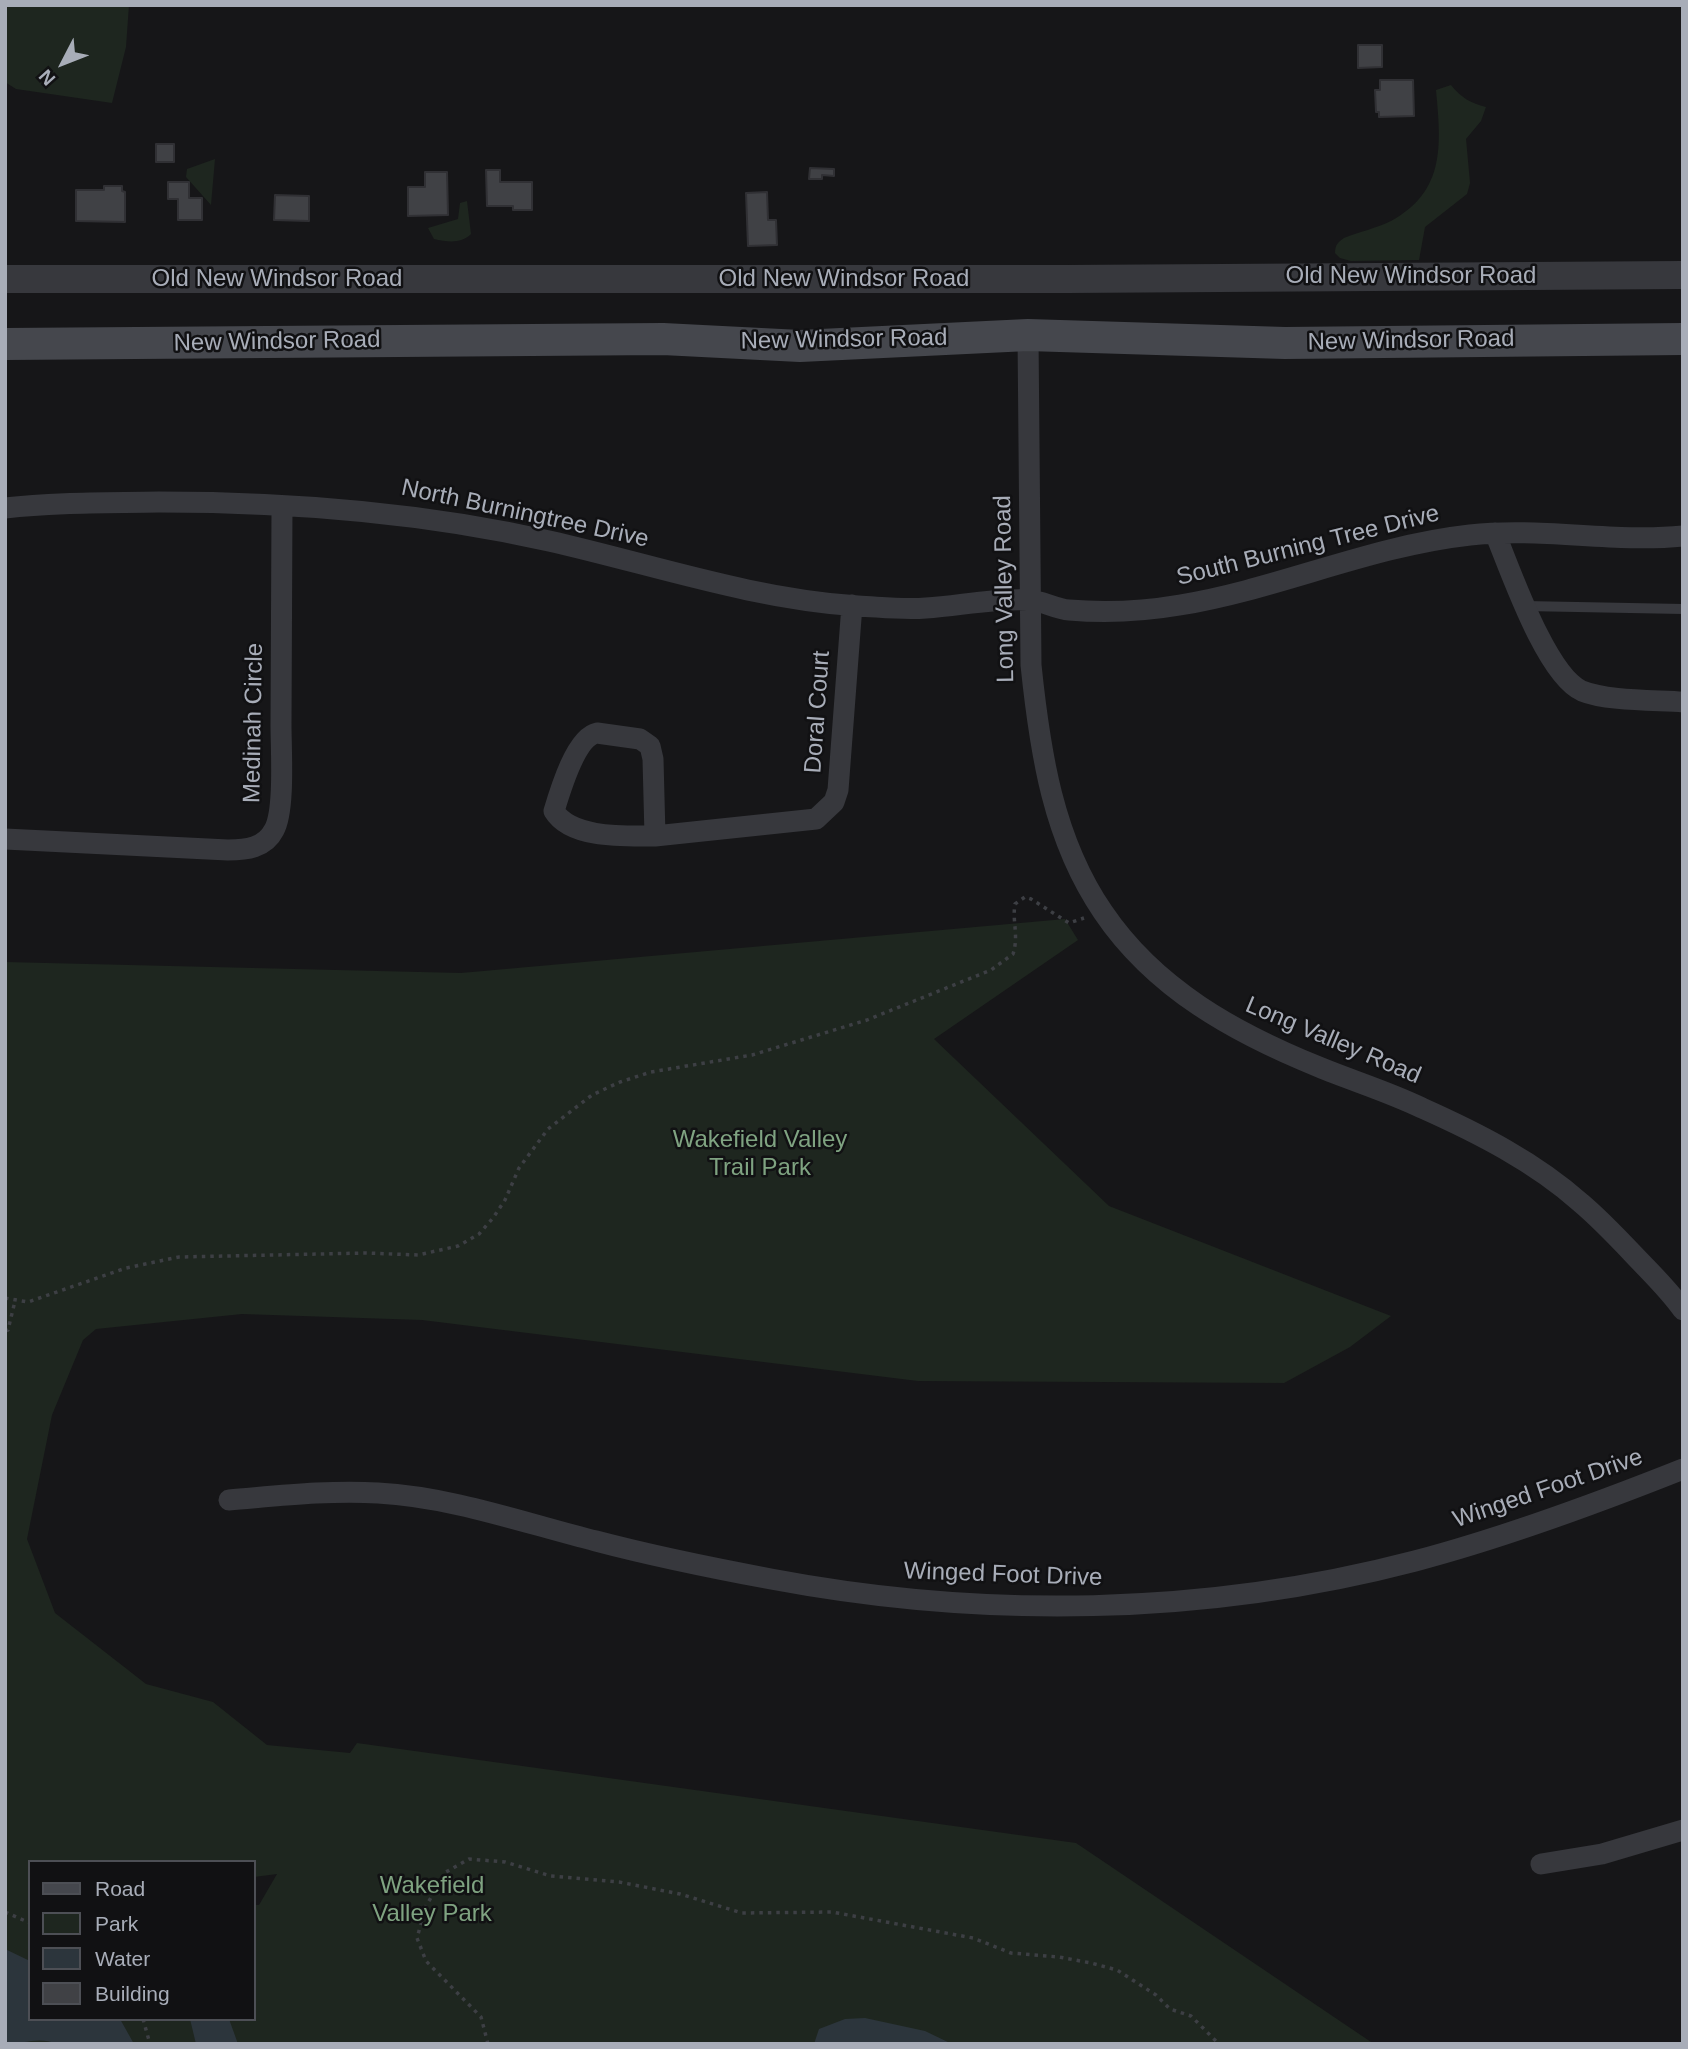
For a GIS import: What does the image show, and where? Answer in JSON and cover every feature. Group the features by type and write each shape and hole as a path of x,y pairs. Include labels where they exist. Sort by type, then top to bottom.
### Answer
{"main road":[{"name":"New Windsor Road","path":"5,344 663,339 800,346 1028,335 1284,343 1683,340"}],"street":[{"name":"Old New Windsor Road","path":"5,279 1067,279 1683,275"},
{"name":"Long Valley Road","path":"1028,335 1031,599 1034,689 1041,750 1049,789 1064,835 1102,911 1145,962 1172,988 1224,1023 1272,1047 1419,1106 1510,1153 1548,1177 1605,1225 1679,1299"},
{"name":"North Burningtree Drive","path":"5,508 206,502 336,508 438,520 550,541 739,589 852,605 920,609 1031,599"},
{"name":"Medinah Circle","path":"5,839 228,850 250,849 264,842 274,832 278,820 281,773 282,506"},
{"name":"South Burning Tree Drive","path":"1031,599 1065,610 1148,609 1178,606 1252,589 1430,540 1495,533 1649,539 1683,536"},
{"path":"1495,533 1524,606 1545,648 1573,686 1599,696 1683,702"},
{"name":"Doral Court","path":"655,836 653,759 650,746 640,738 591,734 578,750 554,811 559,819 589,832 655,836 816,819 834,802 838,790 852,605"},
{"name":"Winged Foot Drive","path":"229,1500 348,1493 413,1496 598,1542 835,1590 964,1605 1074,1606 1162,1602 1232,1595 1389,1567 1520,1529 1683,1469"},
{"path":"1541,1864 1602,1854 1683,1830"}],"lane":[{"path":"1524,606 1683,609"}],"path":[{"path":"5,1298 28,1302 126,1268 179,1257 366,1253 418,1255 458,1247 479,1234 493,1218 505,1200 519,1168 548,1129 592,1095 651,1072 752,1055 811,1038 867,1020 991,970 1013,954 1017,937 1015,904 1025,897 1069,923 1102,911"},
{"path":"5,1331 8,1330 15,1301"},
{"path":"488,2044 481,2017 426,1961 416,1938 426,1906 446,1872 469,1859 505,1862 551,1876 631,1885 680,1894 742,1913 832,1912 972,1938 1011,1952 1091,1963 1117,1970 1156,1995 1170,2009 1191,2015 1219,2044"},
{"path":"5,1912 28,1922"},
{"path":"144,2021 150,2044"}],"green space":[{"path":"5,5 129,5 126,47 112,103 16,89 5,82"},
{"path":"1451,85 1467,99 1486,107 1481,121 1466,139 1470,183 1467,194 1425,227 1419,260 1351,261 1340,258 1335,250 1342,239 1391,221 1409,209 1431,181 1436,165 1439,129 1436,90"},
{"path":"215,159 211,205 186,177 187,169"},
{"path":"467,201 471,234 459,241 434,239 428,228 458,219 460,203"},
{"path":"1065,919 1078,940 934,1039 1109,1206 1391,1316 1350,1347 1284,1383 918,1381 422,1320 242,1314 96,1329 83,1340 52,1415 27,1539 55,1613 146,1684 213,1702 267,1745 350,1753 357,1743 1076,1843 1374,2044 5,2044 5,962 461,973"}],"water":[{"path":"5,1949 28,1960 28,2021 121,2021 134,2044 58,2044 37,2040 5,2044"},
{"path":"865,2018 925,2031 952,2044 814,2044 819,2029 845,2019"},
{"path":"190,2021 230,2021 238,2044 196,2044"}],"building":[{"path":"1358,45 1382,45 1382,67 1358,68"},
{"path":"1380,80 1413,80 1414,116 1379,117 1379,112 1376,112 1375,90 1380,90"},
{"path":"156,144 174,144 174,162 156,162"},
{"path":"810,168 834,169 834,176 822,175 822,179 809,179"},
{"path":"486,170 500,170 500,182 532,182 532,210 513,210 513,206 487,206"},
{"path":"425,172 447,172 448,215 408,216 408,187 425,187"},
{"path":"168,182 189,182 189,198 202,198 202,220 178,220 178,199 168,199"},
{"path":"104,186 122,186 122,191 125,192 125,222 76,221 76,190 104,190"},
{"path":"767,192 768,220 776,220 777,245 748,246 746,193"},
{"path":"275,195 309,196 309,221 274,220"}],"park label":[{"name":"Wakefield Valley Trail Park","path":"760,1154"},
{"name":"Wakefield Valley Park","path":"432,1900"}]}
